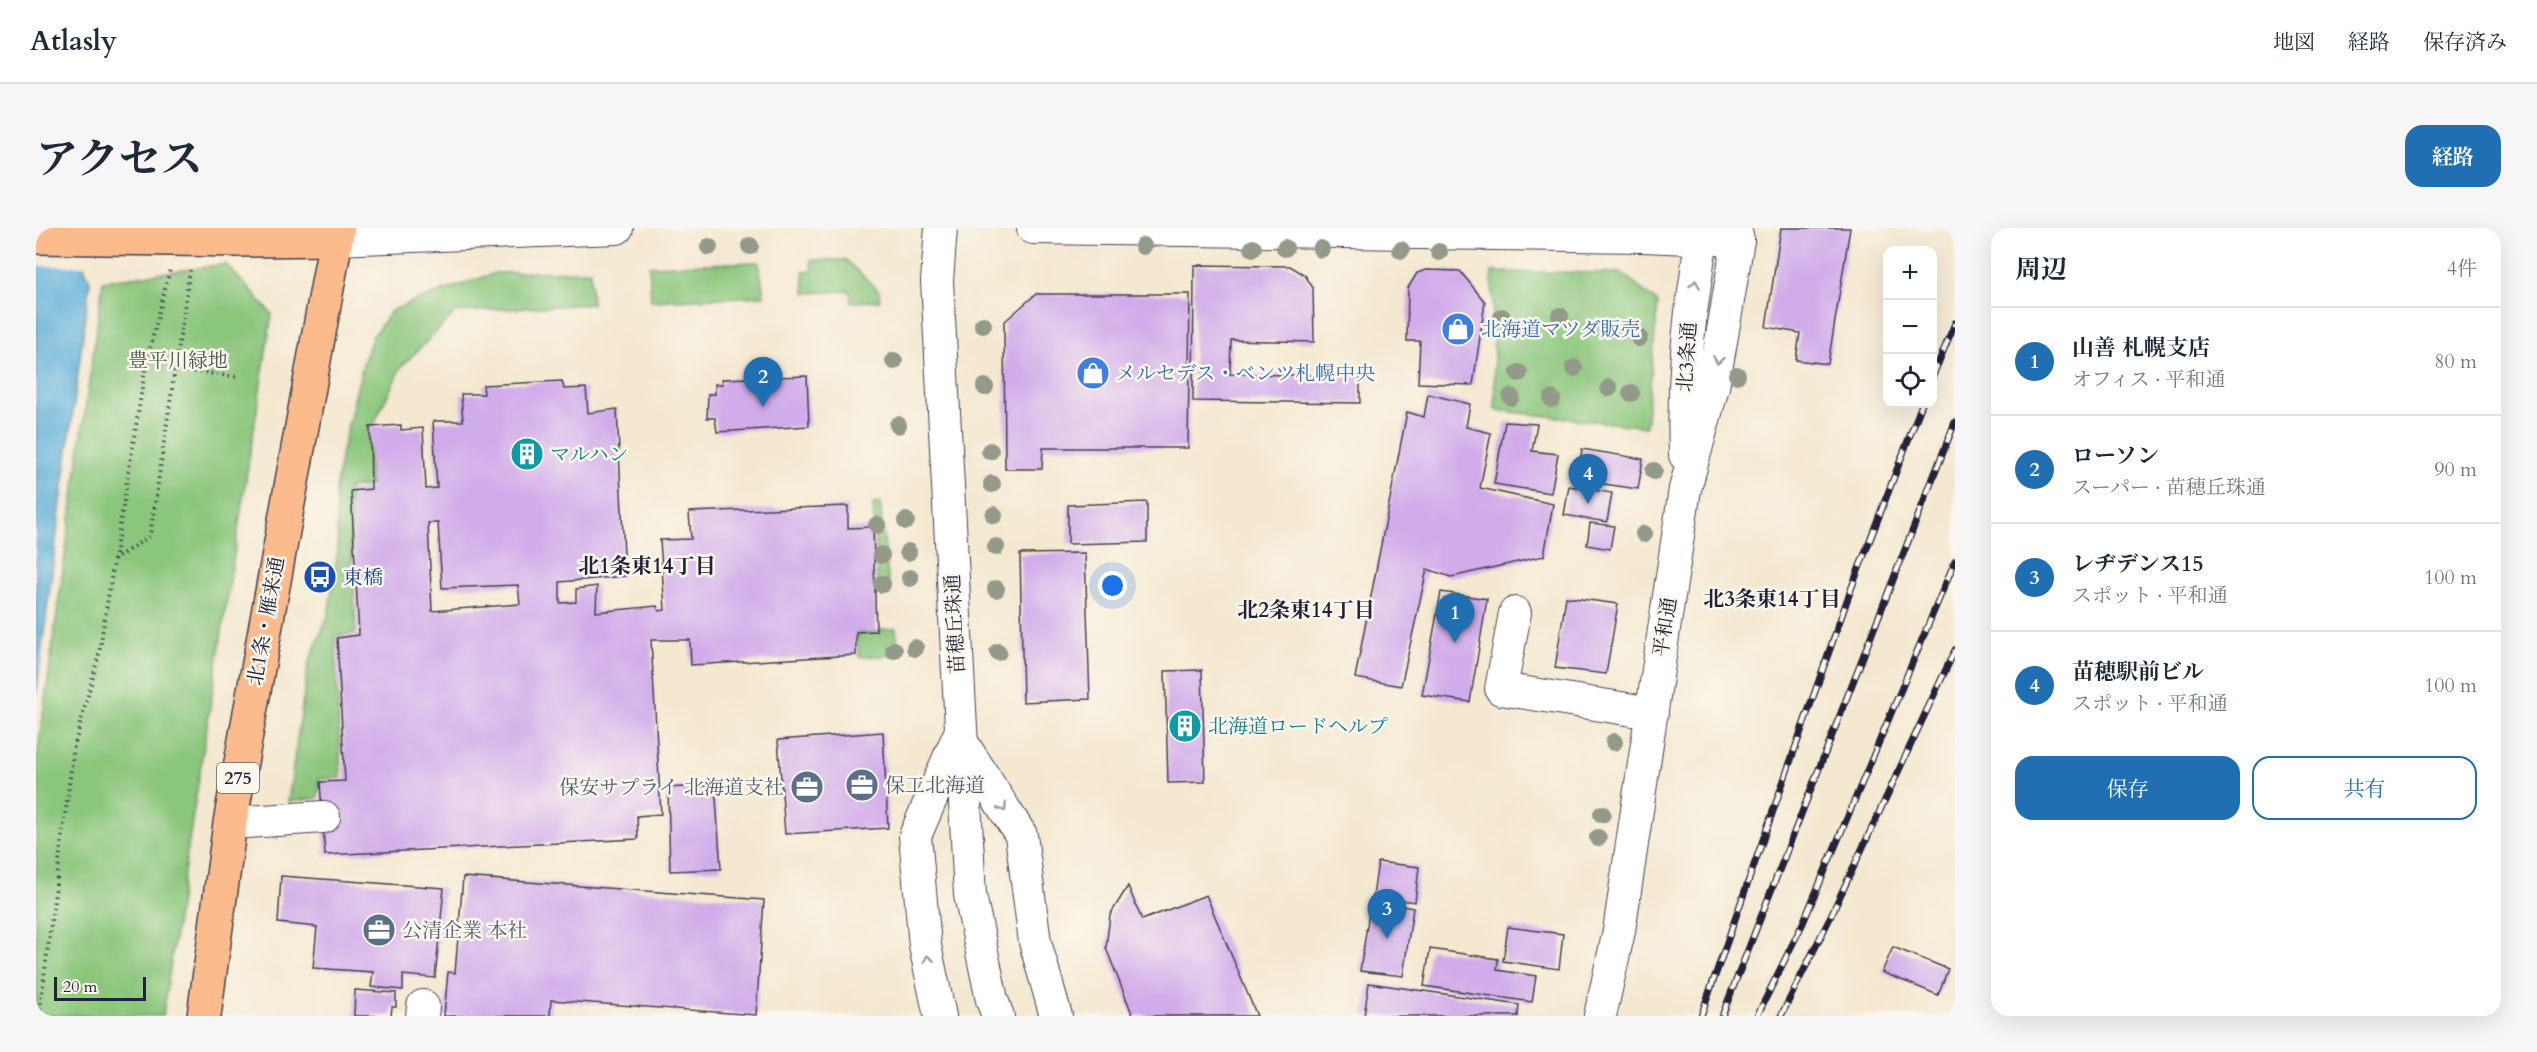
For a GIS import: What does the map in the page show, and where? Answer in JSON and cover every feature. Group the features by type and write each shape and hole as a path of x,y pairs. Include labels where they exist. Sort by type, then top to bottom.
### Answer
{"highway":[{"path":"36,237 238,240 336,233"},
{"name":"北1条・雁来通","path":"204,1016 230,823 336,233"}],"street":[{"path":"336,233 618,228"},
{"name":"苗穂丘珠通","path":"941,228 937,282 970,895 992,1000 998,1016"},
{"path":"1033,228 1642,236 1736,234"},
{"name":"北3条通","path":"1686,489 1683,388 1691,305 1705,233"},
{"name":"平和通","path":"1600,1016 1619,931 1686,489 1713,387 1736,234"},
{"path":"1515,613 1501,689 1652,713"},
{"path":"940,1016 925,946 915,836 961,735"},
{"path":"961,735 1021,835 1035,942 1056,1016"},
{"path":"230,823 324,817"}],"path":[{"path":"39,1016 74,747 99,654 146,363 172,262"},
{"path":"113,560 150,536 191,263"},
{"path":"175,369 237,377"}],"green space":[{"path":"811,260 846,260 879,291 880,301 851,302 850,291 805,293 803,271 812,271"},
{"path":"759,262 764,296 651,301 649,266"},
{"name":"豊平川緑地","path":"226,264 272,314 163,1016 36,1016 36,765 103,281"},
{"path":"590,271 592,304 456,312 401,367 374,424 368,426 370,486 349,488 356,633 335,636 341,778 319,779 318,798 288,802 308,665 328,616 338,548 335,492 341,455 363,363 373,336 391,311 495,273"},
{"path":"1492,272 1622,273 1658,303 1646,427 1495,410"},
{"path":"880,503 890,595 878,595 873,504"},
{"path":"896,628 899,655 859,657 857,633 880,632 880,630"}],"water":[{"path":"36,228 68,228 90,281 36,694"}],"pier":[{"path":"36,228 71,228 87,266 36,266"}],"building":[{"path":"1781,228 1850,228 1828,364 1796,360 1800,333 1766,327"},
{"path":"1194,265 1290,266 1305,275 1313,288 1314,342 1231,340 1230,374 1360,376 1360,403 1193,401"},
{"path":"1426,270 1460,271 1485,302 1473,385 1418,383 1420,341 1407,341 1408,288 1417,273"},
{"path":"1036,294 1190,294 1188,448 1043,448 1042,469 1005,469 1004,322"},
{"path":"807,376 809,426 717,432 715,418 707,418 708,394 715,394 715,384 723,384 722,379"},
{"path":"562,381 564,389 586,388 588,413 617,409 625,576 560,582 560,603 576,602 576,589 597,586 596,612 657,606 659,611 665,610 660,540 691,539 689,512 848,506 848,528 873,527 876,631 856,632 856,655 691,665 690,640 651,640 661,814 637,816 638,839 325,855 320,782 345,781 337,638 359,635 351,491 371,489 370,427 401,425 401,430 423,428 426,489 437,488 433,421 463,421 461,394 484,394 483,385","holes":["428,523 438,523 442,588 518,585 520,604 432,611"]},
{"path":"1428,394 1470,404 1466,427 1491,433 1480,488 1553,504 1544,556 1451,577 1427,569 1401,686 1355,678 1407,412 1424,417"},
{"path":"1505,422 1537,424 1532,451 1558,454 1551,493 1494,484"},
{"path":"1582,449 1643,459 1638,489 1577,480"},
{"path":"1569,486 1612,493 1607,522 1564,515"},
{"path":"1147,502 1147,542 1068,544 1068,505"},
{"path":"1590,523 1614,526 1610,549 1587,545"},
{"path":"1085,553 1090,699 1023,702 1020,554"},
{"path":"1441,592 1487,599 1470,702 1422,695"},
{"path":"1566,597 1618,604 1606,674 1555,668"},
{"name":"北海道ロードヘルプ","path":"1202,670 1205,782 1168,783 1165,671"},
{"path":"883,732 888,828 785,834 778,740"},
{"path":"715,785 721,869 670,871 668,788"},
{"path":"1378,862 1419,867 1415,902 1373,896"},
{"path":"281,876 444,888 435,978 403,975 403,990 371,987 373,972 313,968 317,927 278,923"},
{"path":"463,877 764,900 756,1015 551,1000 550,1016 444,1016 448,972 455,973"},
{"path":"1128,886 1142,920 1206,895 1257,1016 1133,1016 1106,948 1110,915"},
{"path":"1371,900 1413,908 1403,976 1360,971"},
{"path":"1508,927 1563,934 1559,969 1503,961"},
{"path":"1893,947 1948,969 1938,995 1882,972"},
{"path":"1430,949 1498,959 1497,970 1536,976 1532,1002 1424,986"},
{"path":"1369,983 1519,1005 1518,1016 1364,1016"},
{"path":"355,990 396,993 396,1007 392,1007 391,1016 354,1016"}],"railway":[{"path":"1937,366 1955,323"},
{"path":"1701,1016 1850,592 1920,408"},
{"path":"1722,1016 1955,422"},
{"path":"1757,1016 1803,923 1955,561"},
{"path":"1781,1016 1827,924 1955,650"}],"place":[{"name":"北海道マツダ販売","path":"1458,329"},
{"name":"メルセデス・ベンツ札幌中央","path":"1093,373"},
{"name":"ローソン","path":"763,407"},
{"name":"マルハン","path":"527,454"},
{"name":"苗穂駅前ビル","path":"1588,504"},
{"name":"東橋","path":"320,577"},
{"name":"山善 札幌支店","path":"1455,643"},
{"name":"北海道ロードヘルプ","path":"1185,726"},
{"name":"保工北海道","path":"862,785"},
{"name":"保安サプライ 北海道支社","path":"807,787"},
{"name":"公清企業 本社","path":"379,930"},
{"name":"レヂデンス15","path":"1387,939"}],"district":[{"name":"北1条東14丁目","path":"647,566"},
{"name":"北3条東14丁目","path":"1772,599"},
{"name":"北2条東14丁目","path":"1306,610"}]}
